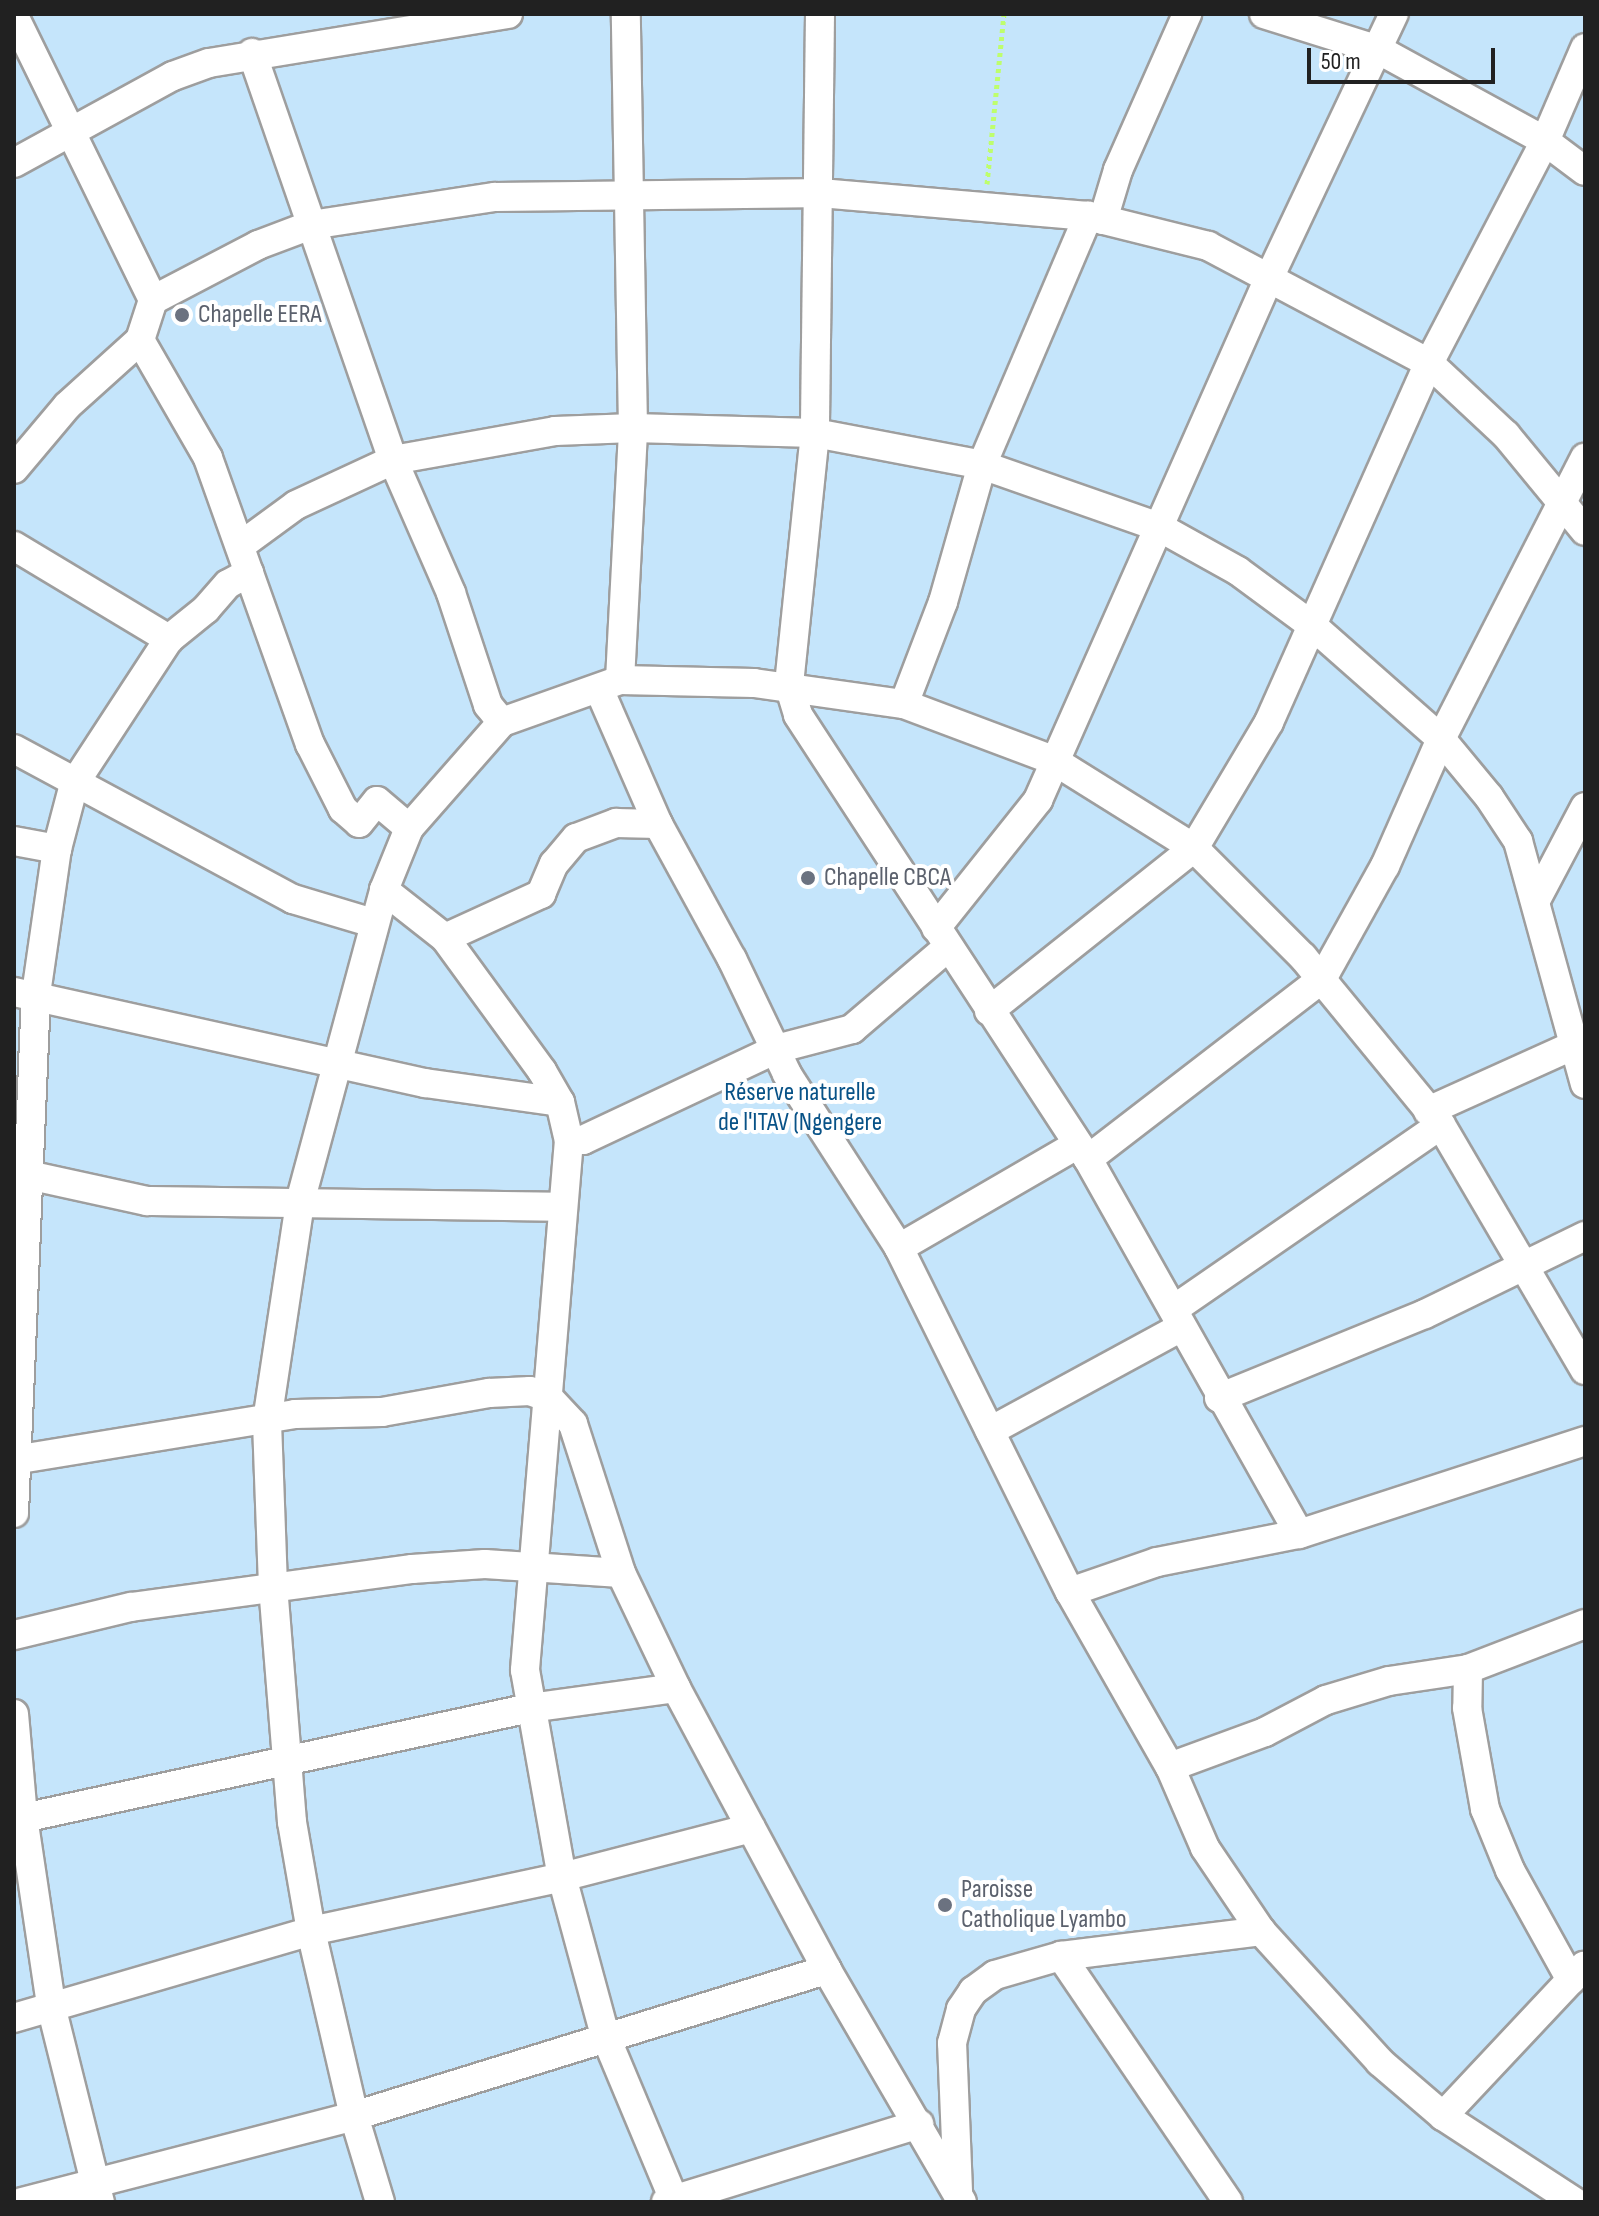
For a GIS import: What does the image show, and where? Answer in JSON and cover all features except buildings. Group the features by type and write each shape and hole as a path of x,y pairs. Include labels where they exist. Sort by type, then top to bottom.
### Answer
{"street":[{"path":"14,163 173,76 252,53 437,21 508,14"},
{"path":"626,14 633,428 609,685 658,824 787,1074 899,1248 1070,1592 1170,1767 1205,1848 1261,1931 1361,2043 1443,2116 1575,2202"},
{"path":"820,14 815,433 789,685 798,715 1083,1152 1219,1398 1299,1534"},
{"path":"904,704 943,602 982,465 1187,14"},
{"path":"1264,14 1379,50 1545,141 1585,171"},
{"path":"569,1140 583,1140 776,1049 865,1021 942,938 1038,800 1053,760 1269,278 1394,14"},
{"path":"14,16 153,300 140,340 67,406 14,469"},
{"path":"989,1011 1194,848 1269,722 1314,627 1429,363 1545,141 1585,48"},
{"path":"252,53 393,460 451,593 488,705 502,722"},
{"path":"153,300 258,245 311,225 468,200 629,193 820,193 986,204 1096,218 1208,246 1429,363 1506,435 1585,531"},
{"path":"140,340 208,458 310,744 343,809 359,823 377,801 409,828"},
{"path":"240,546 296,505 393,460 555,431 633,428 815,433 982,465 1159,527 1238,571 1314,627 1441,739 1518,841 1580,1042 1585,1084"},
{"path":"899,1248 1083,1152 1322,979 1385,866 1441,739 1585,458"},
{"path":"14,546 169,639"},
{"path":"14,1513 25,993 57,849 74,784 169,639 206,609 228,584 249,573"},
{"path":"380,2202 354,2116 311,1931 292,1822 291,1758 273,1586 267,1421 300,1202 384,890 409,828 502,722 609,685 789,685 904,704 1053,760 1194,848 1322,979 1434,1118 1585,1370"},
{"path":"14,749 74,784 293,899 373,923"},
{"path":"1536,900 1585,807"},
{"path":"445,938 541,894 554,864 576,838 616,823 658,824"},
{"path":"14,841 57,849"},
{"path":"384,890 445,938 560,1102 569,1140 561,1207 549,1398 531,1565 525,1670 562,1877 605,2035 672,2201 919,2124"},
{"path":"25,993 162,1029 338,1060 425,1083 560,1102"},
{"path":"990,1431 1177,1318 1434,1118 1580,1042"},
{"path":"21,1174 147,1201 561,1207"},
{"path":"1219,1398 1425,1314 1522,1263 1585,1236"},
{"path":"15,1460 295,1414 382,1412 489,1393 530,1391 549,1398 573,1424 621,1573 676,1688 827,1970 919,2124 960,2200"},
{"path":"1070,1592 1157,1562 1299,1534 1585,1441"},
{"path":"14,1635 131,1607 412,1569 531,1565 621,1573"},
{"path":"1170,1767 1265,1732 1326,1700 1389,1681 1468,1669 1585,1624"},
{"path":"1443,2116 1578,1973 1510,1870 1485,1809 1467,1708 1468,1669"},
{"path":"19,1818 530,1708 676,1688"},
{"path":"14,1714 19,1818 52,2010 97,2191"},
{"path":"14,2018 52,2010 311,1931 562,1877 751,1828"},
{"path":"960,2200 952,2043 961,2009 973,1991 995,1975 1061,1956 1261,1931"},
{"path":"1061,1956 1228,2202"},
{"path":"22,2202 97,2191 354,2116 605,2035 827,1970"}],"path":[{"path":"986,204 1004,14"}],"green space":[{"name":"Réserve naturelle de l'ITAV (Ngengere","path":"14,14 1585,14 1585,2202 14,2202"}],"place":[{"name":"Chapelle EERA","path":"182,315"},
{"name":"Chapelle CBCA","path":"808,878"},
{"name":"Paroisse Catholique Lyambo","path":"945,1905"}]}
